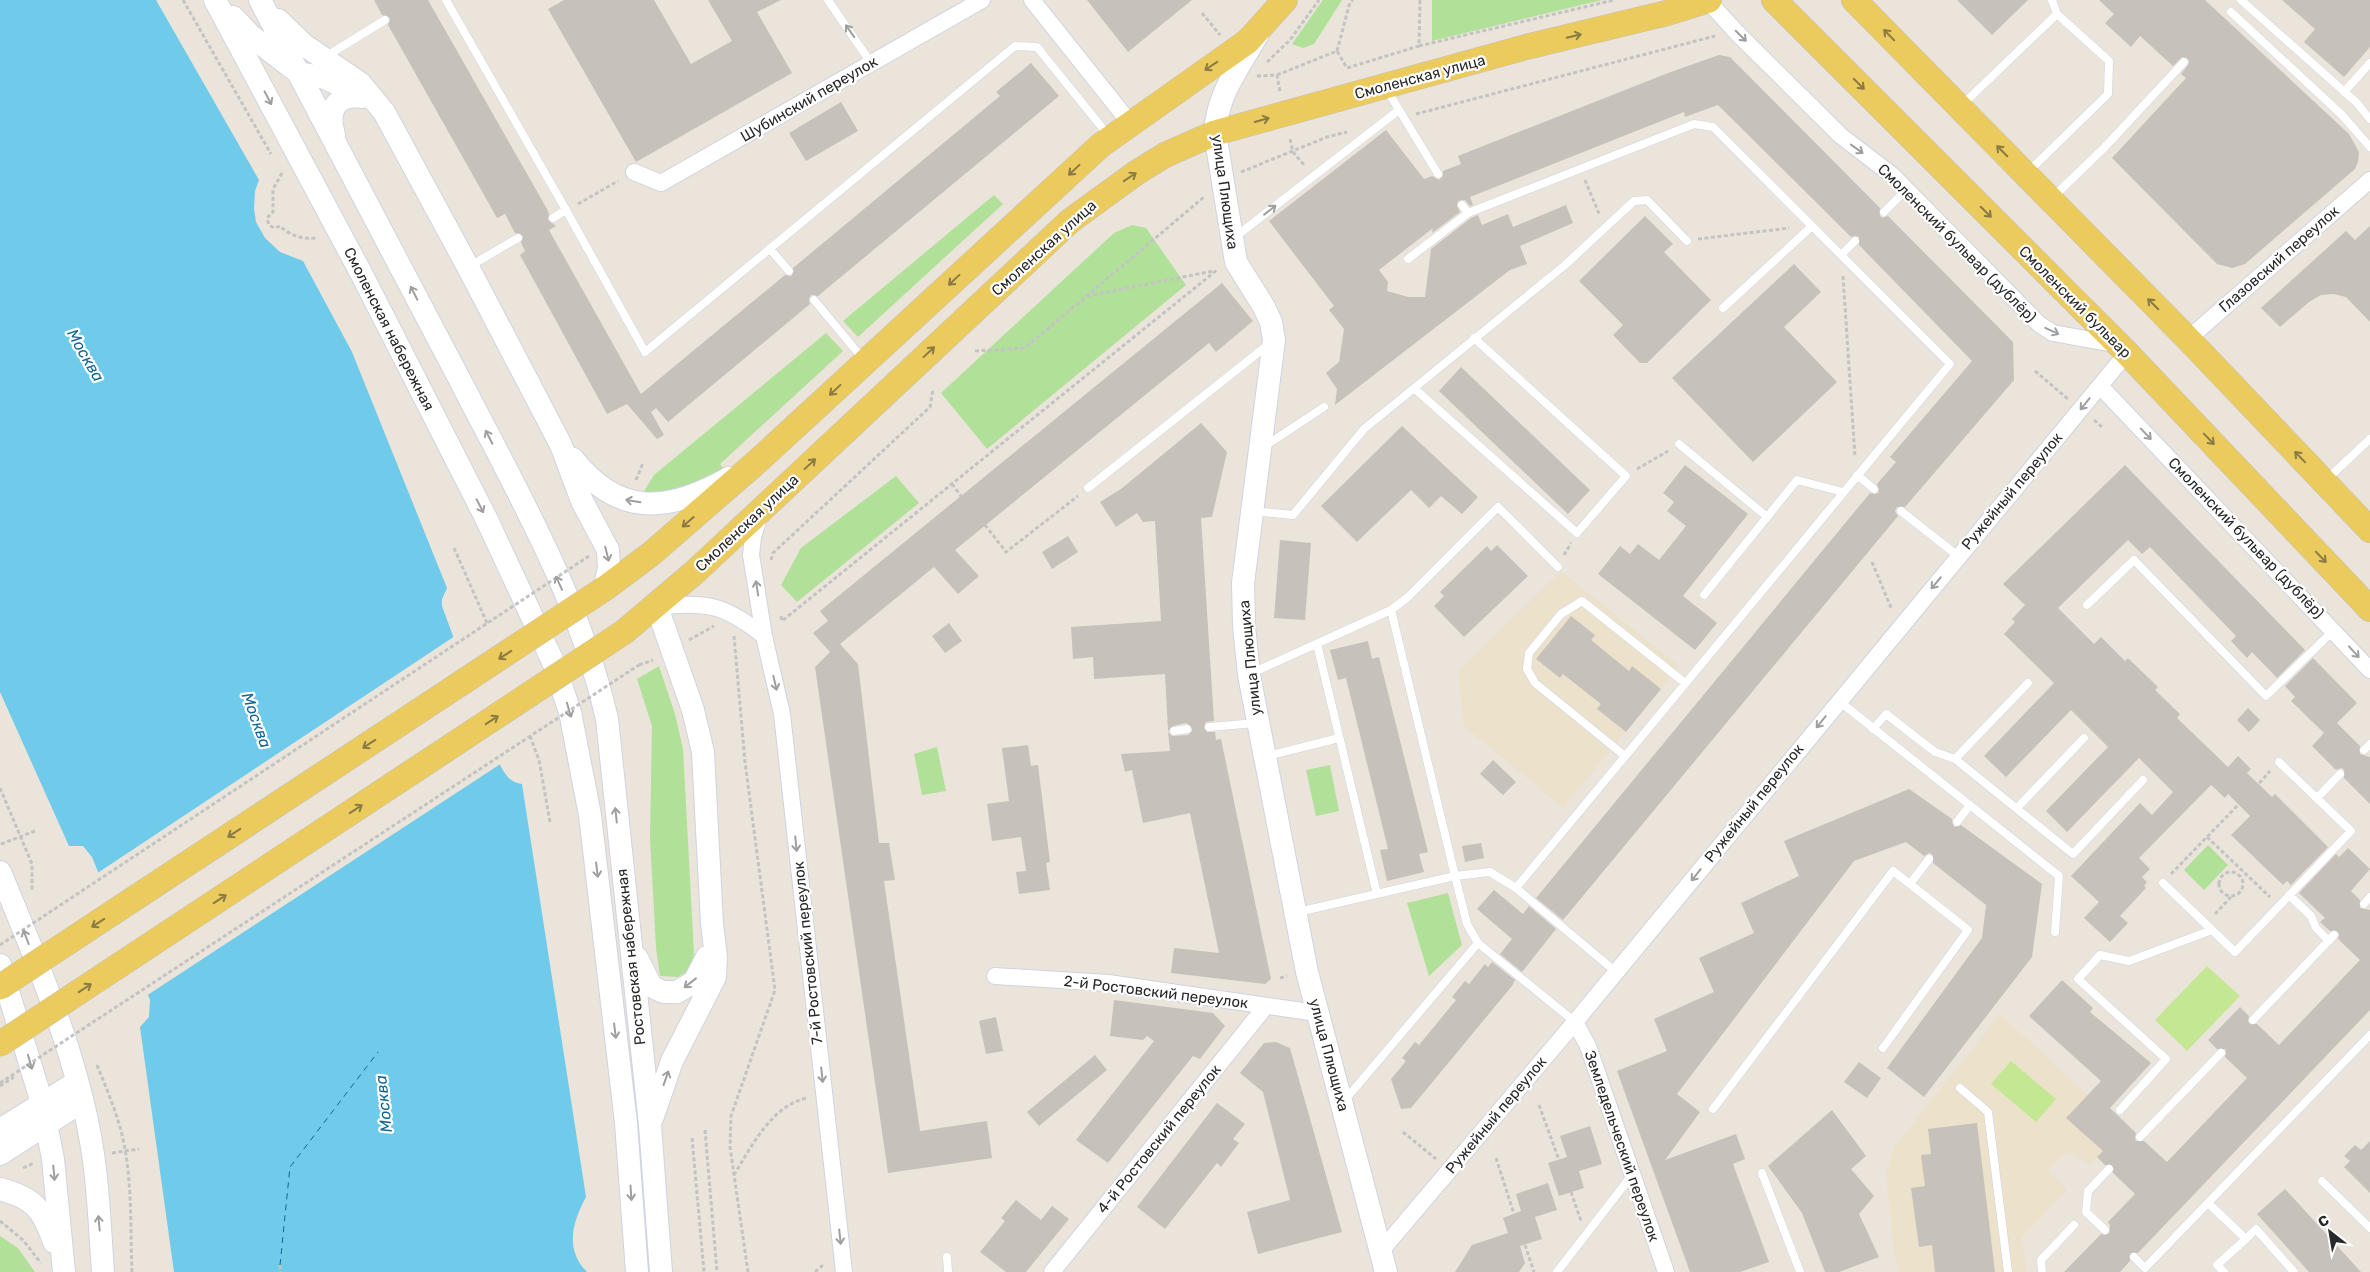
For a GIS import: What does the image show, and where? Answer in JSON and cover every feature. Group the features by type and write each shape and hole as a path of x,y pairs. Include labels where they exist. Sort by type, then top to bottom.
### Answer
{"main road":[{"path":"216,0 251,36 298,73 325,78 363,97 384,112"},
{"name":"Смоленская набережная","path":"216,0 361,273 477,500 554,664"},
{"path":"260,0 337,146"},
{"path":"260,0 304,45 360,82 384,112 561,445 582,501 608,550 609,570 604,589"},
{"path":"0,988 604,589 651,554 759,460 1110,138 1233,52 1263,26 1284,0"},
{"name":"Смоленская улица","path":"0,1044 624,632 657,607 1070,221 1136,173 1165,156 1215,133 1708,0"},
{"name":"Смоленский бульвар","path":"1774,0 2123,349 2370,609"},
{"path":"1854,0 2188,338 2324,482 2367,522"},
{"name":"улица Плющиха","path":"1263,26 1222,93 1216,115 1215,133 1236,262 1264,307 1271,322 1274,340 1243,583 1244,626 1249,675 1257,723 1294,913 1317,1013 1383,1262"},
{"path":"337,146 332,126 332,112 335,106 342,99 352,96 363,97"},
{"name":"Ростовская набережная","path":"337,146 529,514 586,644 598,683 606,719 650,1124 661,1272"},
{"path":"561,445 584,474 610,494 627,501 652,504 676,501 706,491 759,460"},
{"path":"650,1124 672,1062 715,977 716,957 712,924 703,752 693,710 674,649 657,607"},
{"name":"Ростовская набережная","path":"554,664 570,712 590,816 626,1123 637,1272"},
{"path":"2,885 48,994 79,1092 93,1155 103,1272"},
{"path":"629,939 643,973 651,986 663,992 677,992 694,982 707,958 712,924"},
{"path":"0,966 44,1114 52,1159 57,1271"},
{"path":"0,1154 44,1114 79,1092"},
{"path":"0,1130 44,1114"},
{"path":"0,1189 20,1194 30,1200 43,1215 57,1271"}],"street":[{"name":"Шубинский переулок","path":"634,172 661,183 982,0"},
{"path":"1032,0 1130,123"},
{"name":"Смоленский бульвар (дублёр)","path":"1708,0 1841,136 1892,175 2039,324 2053,333 2123,349"},
{"name":"Глазовский переулок","path":"2188,338 2370,180"},
{"name":"Ружейный переулок","path":"1383,1262 1449,1169 1575,1022 2100,386 2123,349"},
{"name":"Смоленский бульвар (дублёр)","path":"2100,386 2370,670"},
{"name":"7-й Ростовский переулок","path":"762,509 753,536 751,555 764,636 782,714 844,1272"},
{"path":"657,607 692,604 726,610 732,612 764,636"},
{"name":"2-й Ростовский переулок","path":"995,976 1108,984 1317,1013"},
{"name":"4-й Ростовский переулок","path":"1052,1272 1266,1006"},
{"name":"Земледельческий переулок","path":"1575,1022 1588,1046 1666,1272"}],"lane":[{"path":"446,0 645,352 1015,46 1037,47 1110,138"},
{"path":"828,0 871,63"},
{"path":"2026,174 2108,94 2109,61 2057,14 2052,0"},
{"path":"2240,0 2344,92 2370,119"},
{"path":"2231,12 2342,115 2370,146"},
{"path":"1960,108 2057,14"},
{"path":"324,58 386,20"},
{"path":"2051,200 2103,149 2184,62"},
{"path":"2344,92 2370,63"},
{"path":"1384,86 1438,174"},
{"path":"1231,240 1382,122 1401,113"},
{"path":"1408,259 1468,213 1694,124 1713,127 1950,364 1516,888"},
{"path":"1884,212 1906,190"},
{"path":"1251,511 1293,515 1364,429 1565,265 1634,201 1647,200 1687,241"},
{"path":"1462,205 1468,213"},
{"path":"553,218 566,210"},
{"path":"1723,308 1812,226"},
{"path":"468,267 518,238"},
{"path":"1841,255 1855,241"},
{"path":"770,249 789,271"},
{"path":"814,300 865,362"},
{"path":"1414,389 1577,533 1626,476 1474,338"},
{"path":"1088,488 1274,340"},
{"path":"1261,449 1324,407"},
{"path":"2324,482 2370,440"},
{"path":"1679,444 1766,516"},
{"path":"1857,475 1874,489"},
{"path":"1704,595 1797,480 1843,492"},
{"path":"1249,675 1391,610 1408,597 1498,507 1558,567"},
{"path":"1901,511 1958,556"},
{"path":"2087,605 2134,560 2266,696 2334,630"},
{"path":"1625,756 1535,683 1527,669 1530,653 1561,614 1582,600 1685,683"},
{"path":"1391,610 1466,924 1478,943 1575,1022"},
{"path":"1316,644 1377,894"},
{"path":"1955,759 2028,684"},
{"path":"1839,700 2059,876 2055,932"},
{"path":"1873,729 1886,714 1934,752 1955,759 2073,854 2143,780"},
{"path":"1209,727 1257,723"},
{"path":"1174,731 1187,729"},
{"path":"1264,757 1339,738"},
{"path":"2017,808 2084,738"},
{"path":"2364,750 2370,744"},
{"path":"2163,883 2235,952 2351,831 2280,762"},
{"path":"2317,798 2340,774"},
{"path":"1957,822 1970,806"},
{"path":"1910,884 1929,859"},
{"path":"1713,1108 1894,871 1968,930 1883,1048"},
{"path":"1294,913 1455,876 1490,872 1516,888 1616,972"},
{"path":"2253,1020 2331,938 2316,928 2311,916 2290,895"},
{"path":"2364,904 2370,897"},
{"path":"2120,1110 2166,1059 2078,979 2100,955 2129,961 2212,930"},
{"path":"1342,1104 1478,943"},
{"path":"2134,1257 2145,1268 2370,1034"},
{"path":"2140,1137 2221,1053"},
{"path":"1960,1088 1988,1112 2008,1272"},
{"path":"2105,1230 2086,1212 2088,1192 2109,1169"},
{"path":"1762,1173 1800,1272"},
{"path":"1557,1272 1585,1233 1632,1175"},
{"path":"2322,1181 2370,1228"},
{"path":"2208,1203 2246,1239"},
{"path":"2042,1272 2041,1260 2074,1225"},
{"path":"2224,1272 2217,1265 2256,1229 2294,1272"},
{"path":"947,1257 948,1272"}],"path":[{"path":"183,0 273,158"},
{"path":"1265,64 1290,40 1319,0"},
{"path":"1353,0 1350,2 1337,51 1347,68 1419,46 1614,0"},
{"path":"1419,46 1420,0"},
{"path":"1202,13 1223,40"},
{"path":"1401,113 1718,35"},
{"path":"1259,71 1252,77 1277,75 1337,51"},
{"path":"1277,75 1280,92"},
{"path":"1235,174 1327,137 1382,122"},
{"path":"1290,138 1293,152 1313,176"},
{"path":"278,166 286,181"},
{"path":"566,210 634,172"},
{"path":"282,173 273,189 273,212 267,218 269,225 274,228 280,226 288,234 297,237 318,238"},
{"path":"1586,183 1605,228"},
{"path":"975,350 1025,348 1206,196"},
{"path":"1687,241 1812,226"},
{"path":"313,230 322,246"},
{"path":"1841,255 1857,475"},
{"path":"782,621 1221,267"},
{"path":"1086,297 1216,270"},
{"path":"2035,371 2074,404"},
{"path":"770,561 773,553 930,407 934,389"},
{"path":"1626,476 1679,444"},
{"path":"952,484 961,496"},
{"path":"985,525 1006,552 1088,488"},
{"path":"1558,567 1577,533"},
{"path":"454,548 487,623"},
{"path":"0,945 589,556"},
{"path":"1872,562 1896,617"},
{"path":"731,628 735,640 745,762 775,990 731,1116 730,1147 748,1272"},
{"path":"0,1084 639,664"},
{"path":"530,736 539,760 550,822"},
{"path":"2255,788 2280,762"},
{"path":"2163,883 2238,804"},
{"path":"1,844 35,831"},
{"path":"2207,837 2279,906"},
{"path":"2240,875 2243,871"},
{"path":"2206,924 2243,888 2243,879 2240,875 2231,872 2222,876 2220,890 2227,896 2232,897"},
{"path":"0,1084 14,1077"},
{"path":"734,1175 755,1141 773,1118 800,1100 824,1095"},
{"path":"1539,1105 1559,1160"},
{"path":"705,1130 717,1272"},
{"path":"1403,1132 1449,1169"},
{"path":"692,1138 704,1272"},
{"path":"107,1154 139,1149"},
{"path":"1496,1158 1514,1214"},
{"path":"1571,1192 1585,1233"},
{"path":"0,1222 23,1240 41,1264 57,1271"},
{"path":"1524,1244 1534,1272"},
{"path":"280,1265 280,1272"},
{"path":"815,1272 823,1265"}],"shaded area":[{"path":"1561,571 1679,666 1563,808 1464,726 1458,672"},
{"path":"2000,1014 2124,1129 2090,1164 2066,1152 2048,1171 2067,1190 2022,1237 2026,1272 1899,1272 1893,1246 1886,1173 1894,1147"}],"green space":[{"path":"1323,0 1342,0 1314,44 1303,48 1292,44"},
{"path":"1432,0 1602,0 1432,41"},
{"path":"994,195 1003,204 858,337 843,321"},
{"path":"1132,225 1146,228 1186,285 987,449 941,393 1114,233"},
{"path":"826,333 843,351 720,464 723,468 694,486 675,492 641,496 654,475"},
{"path":"896,476 919,503 797,602 781,585 801,548"},
{"path":"659,666 675,714 683,749 694,954 690,970 678,977 660,976 656,948 650,839 652,726 637,679"},
{"path":"937,747 946,791 922,795 914,754"},
{"path":"1330,765 1339,811 1316,816 1306,770"},
{"path":"2208,845 2228,865 2204,890 2184,870"},
{"path":"1448,893 1462,945 1429,976 1407,903"},
{"path":"2207,966 2240,996 2187,1051 2155,1020"},
{"path":"2011,1061 2056,1099 2036,1122 1991,1084"},
{"path":"0,1236 18,1248 35,1272 0,1272"}],"water":[{"name":"Москва","path":"0,0 156,0 259,180 255,191 254,209 256,222 265,238 280,252 303,261 352,352 447,588 442,599 442,606 501,767 509,779 522,784 586,1197 577,1216 573,1244 575,1254 587,1272 174,1272 140,1027 149,1017 150,1000 92,857 83,846 69,846 0,692"}],"pier":[{"path":"455,636 502,763 146,996 96,874"}],"building":[{"path":"374,0 428,0 547,209 549,214 548,220 556,226 549,230 641,394 785,275 792,276 793,268 1000,96 996,92 1031,63 1059,96 818,296 811,295 809,299 810,304 668,422 656,408 651,412 664,435 657,439 627,404 607,414 520,255 525,251 521,243 523,236 515,233 505,214 497,218 388,25 390,18 382,15"},
{"path":"564,0 654,0 691,64 732,41 708,0 781,0 757,12 792,73 636,162 548,9"},
{"path":"1087,0 1192,0 1128,52"},
{"path":"1957,0 2028,0 1992,35"},
{"path":"2099,0 2205,0 2349,134 2359,152 2355,169 2245,264 2232,268 2217,264 2112,158 2186,78 2181,74 2188,65 2189,60 2182,57 2173,66 2140,36 2131,47 2105,23 2114,14"},
{"path":"2282,0 2370,0 2370,47 2344,77 2304,42 2315,29"},
{"path":"1719,55 1730,57 1880,208 1880,216 1883,218 1888,216 2013,342 2014,380 1905,507 1897,507 1895,511 1898,516 1563,920 1536,898 1870,493 1876,494 1879,492 1877,484 1896,462 1890,457 1972,361 1859,245 1859,237 1851,237 1718,105 1685,117 1684,112 1470,197 1473,205 1470,206 1465,200 1458,201 1457,206 1460,212 1432,233 1433,228 1379,270 1388,282 1387,291 1408,297 1425,297 1431,249 1471,218 1478,215 1482,225 1508,214 1513,227 1566,205 1573,223 1520,246 1527,264 1510,270 1335,405 1337,389 1326,373 1339,362 1344,329 1329,310 1334,306 1269,221 1386,130 1424,179 1432,176 1439,180 1443,176 1443,171 1461,164 1458,156 1668,73"},
{"path":"841,102 858,131 806,161 789,133"},
{"path":"1645,216 1673,244 1664,252 1711,300 1647,363 1640,363 1613,335 1623,325 1579,281"},
{"path":"2370,226 2370,322 2346,297 2334,294 2321,295 2309,302 2280,327 2261,308 2346,231 2355,240"},
{"path":"1794,264 1821,292 1784,327 1837,382 1753,462 1672,378"},
{"path":"1222,283 1253,321 1216,352 1209,343 955,550 979,576 958,594 934,567 840,644 858,664 879,843 889,843 895,880 884,881 920,1131 987,1121 992,1158 888,1173 815,667 830,652 813,633 828,621 820,611"},
{"path":"1461,367 1590,490 1568,514 1439,391"},
{"path":"1201,423 1227,452 1212,517 1201,518 1214,721 1206,722 1204,728 1207,732 1215,732 1216,740 1221,739 1271,979 1265,984 1171,973 1174,948 1219,953 1190,813 1143,823 1132,770 1125,772 1121,754 1170,751 1168,732 1172,736 1188,735 1192,728 1186,723 1173,726 1168,731 1165,674 1094,679 1093,657 1073,659 1071,627 1161,621 1155,521 1143,522 1137,513 1116,527 1100,502 1121,489"},
{"path":"1402,426 1478,497 1462,514 1441,496 1429,508 1411,490 1357,542 1321,506"},
{"path":"1685,465 1748,514 1683,596 1717,623 1695,650 1598,574 1620,546 1630,554 1638,544 1659,560 1686,526 1667,511 1674,502 1663,493"},
{"path":"2125,465 2305,650 2277,678 2252,652 2247,658 2231,641 2236,636 2150,547 2142,554 2128,540 2058,608 2094,644 2101,637 2125,661 2128,658 2158,687 2155,690 2180,714 2177,718 2228,767 2238,756 2251,769 2247,773 2272,797 2275,794 2328,847 2291,885 2287,881 2283,885 2231,835 2250,816 2228,794 2225,798 2211,785 2139,858 2150,869 2142,877 2147,882 2144,886 2146,888 2120,916 2128,923 2110,942 2084,918 2099,902 2071,876 2140,803 2152,815 2173,792 2139,758 2067,832 2046,811 2108,747 2071,710 2006,777 1984,756 2054,683 2004,634 2015,622 2012,619 2025,605 2003,584"},
{"path":"1068,536 1078,552 1052,569 1042,552"},
{"path":"1280,540 1311,543 1305,620 1274,618"},
{"path":"1497,545 1528,576 1464,637 1434,606 1444,596 1440,592 1487,546 1491,551"},
{"path":"1571,616 1595,635 1591,640 1629,671 1632,666 1661,689 1626,732 1597,709 1601,704 1563,674 1560,678 1536,659"},
{"path":"949,623 962,641 945,653 932,636"},
{"path":"1368,641 1372,659 1379,657 1428,852 1419,854 1424,872 1387,881 1380,850 1388,849 1346,678 1338,680 1330,650"},
{"path":"2313,658 2357,703 2337,723 2360,746 2360,754 2370,757 2370,804 2344,778 2344,770 2341,768 2336,770 2312,746 2324,733 2291,701 2295,697 2285,686"},
{"path":"2248,708 2260,720 2249,732 2237,720"},
{"path":"1028,745 1031,766 1038,765 1050,862 1046,863 1050,890 1019,894 1016,872 1026,871 1021,837 992,841 987,804 1009,801 1002,748"},
{"path":"1493,760 1516,782 1503,795 1480,774"},
{"path":"1909,789 1952,819 1954,827 1961,825 2042,884 2032,957 1924,1097 1887,1068 1982,938 1986,905 1933,863 1933,855 1929,853 1924,856 1906,842 1854,861 1677,1094 1700,1112 1665,1160 1736,1134 1745,1159 1733,1164 1769,1262 1740,1272 1690,1272 1617,1071 1667,1051 1654,1019 1714,992 1699,958 1754,933 1741,903 1799,876 1784,841"},
{"path":"1481,843 1484,858 1465,862 1462,846"},
{"path":"2348,848 2370,869 2351,891 2360,900 2360,908 2370,910 2370,1010 2138,1253 2130,1253 2130,1261 2120,1272 2064,1272 2101,1234 2106,1235 2109,1233 2110,1225 2108,1222 2135,1194 2113,1173 2112,1165 2105,1165 2097,1157 2103,1151 2066,1118 2101,1081 2029,1016 2062,980 2093,1008 2090,1012 2151,1063 2110,1108 2136,1133 2136,1141 2144,1141 2167,1162 2247,1078 2225,1057 2225,1049 2217,1049 2208,1040 2240,1007 2249,1016 2248,1021 2250,1024 2257,1024 2279,1045 2360,960 2338,939 2339,934 2337,931 2330,931 2320,922 2325,918 2299,893 2336,854 2339,857"},
{"path":"1494,890 1523,914 1529,906 1556,929 1522,972 1500,954 1512,939 1477,909"},
{"path":"1492,962 1515,980 1512,986 1411,1108 1401,1109 1391,1079 1406,1061 1402,1058 1415,1042 1419,1045 1456,1000 1452,997 1465,981 1469,984 1485,964 1488,967"},
{"path":"1114,1000 1213,1013 1225,1026 1200,1059 1193,1056 1108,1163 1076,1140 1154,1041 1147,1036 1143,1040 1110,1036"},
{"path":"996,1017 1003,1051 986,1054 979,1021"},
{"path":"1276,1042 1290,1048 1342,1232 1258,1254 1247,1212 1290,1200 1263,1092 1240,1073 1264,1043"},
{"path":"1095,1055 1107,1070 1039,1126 1027,1112"},
{"path":"1859,1062 1881,1078 1867,1098 1844,1082"},
{"path":"1217,1103 1245,1124 1233,1139 1239,1143 1221,1167 1217,1163 1165,1229 1137,1207"},
{"path":"1832,1110 1866,1156 1851,1169 1874,1196 1859,1214 1879,1257 1839,1272 1825,1272 1802,1213 1768,1166"},
{"path":"1977,1123 1995,1272 1935,1272 1932,1245 1919,1247 1911,1188 1925,1186 1921,1155 1931,1154 1928,1129"},
{"path":"1590,1126 1602,1164 1579,1171 1584,1188 1559,1196 1548,1163 1567,1157 1560,1136"},
{"path":"2370,1141 2370,1193 2344,1167 2350,1161 2344,1156 2355,1145 2361,1150"},
{"path":"1548,1183 1557,1210 1535,1217 1542,1239 1520,1246 1525,1263 1519,1272 1455,1272 1472,1245 1508,1233 1503,1218 1521,1211 1516,1194"},
{"path":"2285,1189 2361,1272 2309,1272 2257,1214"},
{"path":"1016,1200 1041,1220 1052,1206 1069,1219 1026,1272 1006,1272 980,1252 1005,1221 1001,1218"}],"ferry route":[{"path":"280,1265 290,1167 378,1052"}]}
